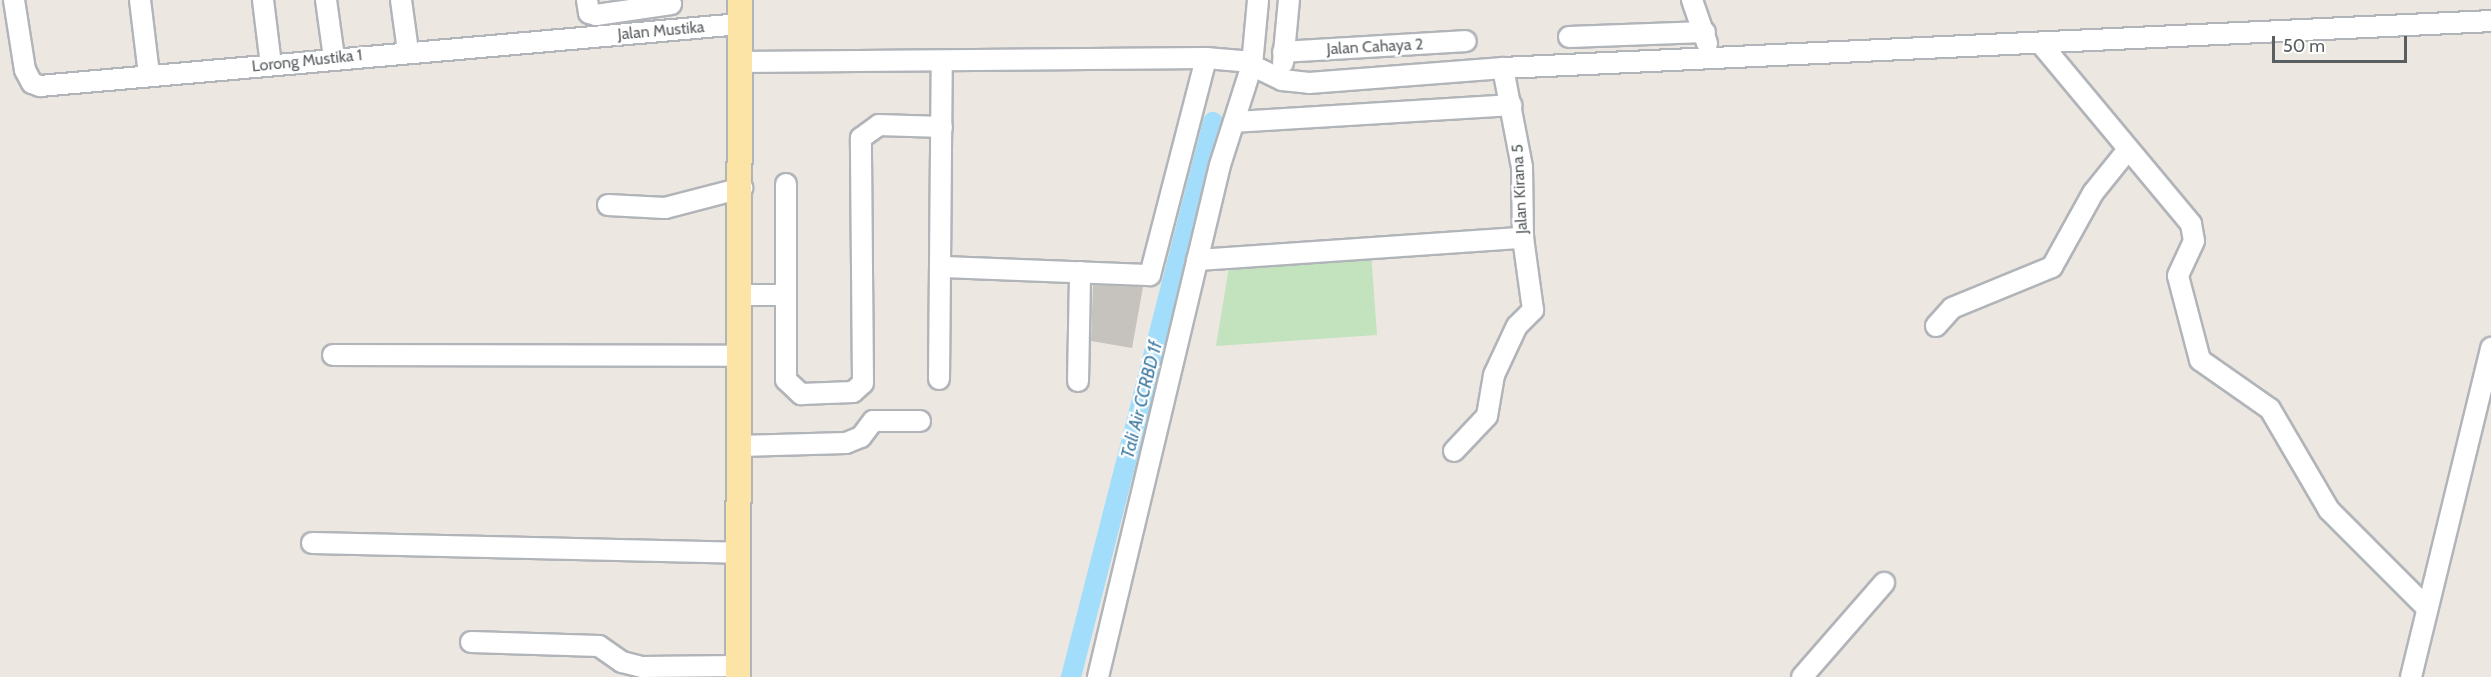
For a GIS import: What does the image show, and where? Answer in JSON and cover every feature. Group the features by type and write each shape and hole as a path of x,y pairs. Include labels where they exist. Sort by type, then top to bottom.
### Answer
{"main road":[{"path":"738,671 742,296 740,0"}],"street":[{"name":"Lorong Mustika 1","path":"14,0 22,62 32,83 582,38"},
{"path":"140,0 149,74"},
{"path":"263,0 272,65"},
{"path":"326,0 334,58"},
{"path":"401,0 408,51"},
{"path":"587,0 589,13 596,15 671,2 673,29"},
{"path":"1098,677 1197,260 1234,122 1252,65 1258,0"},
{"path":"1282,80 1289,0"},
{"path":"1692,0 1705,32 1710,58"},
{"path":"741,62 942,63 1206,58 1252,65 1282,80 1309,83 1503,68 2042,45 2491,21"},
{"name":"Jalan Mustika","path":"582,38 740,24"},
{"path":"1569,37 1705,32"},
{"name":"Jalan Cahaya 2","path":"1283,52 1466,41"},
{"path":"2042,45 2126,152 2191,224 2194,241 2178,276 2200,360 2270,409 2329,510 2427,608"},
{"path":"941,267 1146,277 1154,272 1206,58"},
{"path":"939,379 942,63"},
{"name":"Jalan Kirana 5","path":"1454,451 1487,416 1494,375 1517,326 1533,310 1523,238 1522,167 1503,68"},
{"path":"1234,122 1511,105"},
{"path":"786,184 785,295 790,387 801,393 854,392 862,383 860,148 864,131 879,125 942,127"},
{"path":"1936,326 1952,308 2052,267 2093,193 2126,152"},
{"path":"608,205 665,208 742,188"},
{"path":"1197,260 1523,238"},
{"path":"1078,381 1080,272"},
{"path":"742,296 785,295"},
{"path":"2411,677 2491,348"},
{"path":"333,355 741,356"},
{"path":"740,446 846,443 861,437 873,421 920,421"},
{"path":"312,543 739,553"},
{"path":"1802,677 1884,584"},
{"path":"471,642 600,646 622,662 642,667 738,671"}],"green space":[{"path":"1371,251 1377,335 1216,346 1230,261"}],"building":[{"path":"1093,285 1143,287 1132,348 1091,341"}],"waterway":[{"name":"Tali Air CCRBD 1f","path":"1071,677 1213,122"}]}
